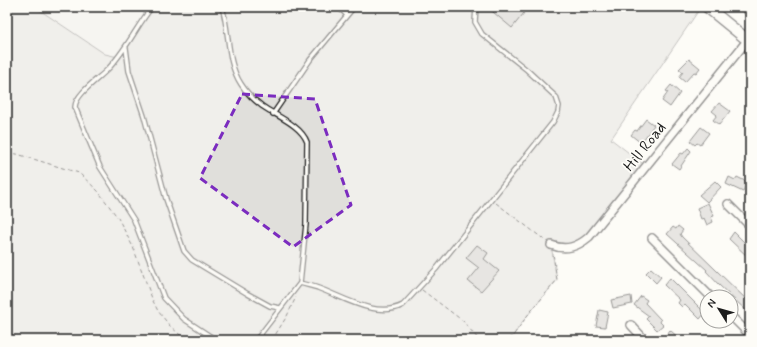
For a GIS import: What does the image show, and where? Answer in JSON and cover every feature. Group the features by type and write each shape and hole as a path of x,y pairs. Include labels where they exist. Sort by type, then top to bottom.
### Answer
{"main road":[{"path":"707,7 749,40"}],"street":[{"name":"Hill Road","path":"551,245 559,248 571,248 589,237 749,40"},
{"path":"728,204 750,226"},
{"path":"652,238 704,289"},
{"path":"739,324 750,335"},
{"path":"631,325 645,340"}],"lane":[{"path":"152,7 134,31 126,48 108,69 80,96 75,104 76,113 100,167 134,220 164,298 184,319 216,340"},
{"path":"222,7 227,26 230,59 235,74 254,100 302,132 307,142 306,224 300,283 256,340"},
{"path":"338,7 347,15"},
{"path":"274,114 310,60 354,7"},
{"path":"300,283 317,287 362,305 386,310 397,309 403,306 420,289 553,122 559,106 556,97 527,70 482,34 475,22 476,7"},
{"path":"126,48 129,70 144,116 166,199 184,252 192,260 248,294 270,306 280,308"}],"path":[{"path":"7,153 17,154 79,173 87,179 98,191 125,230 158,311 170,326 186,340"},
{"path":"492,200 551,245 557,280 527,316 510,340"},
{"path":"272,340 293,305 300,283"},
{"path":"420,289 463,321 479,340"}],"highlighted area":[{"path":"242,94 315,99 351,205 293,247 200,178"}],"shaded area":[{"path":"7,7 35,7 105,54 118,57 152,7 701,7 611,139 647,167 629,189 577,245 551,245 557,280 527,316 510,340 7,340"},
{"path":"35,7 152,7 115,61"}],"building":[{"path":"487,7 517,7 524,13 512,28"},
{"path":"736,7 750,7 750,18"},
{"path":"689,59 700,68 685,82 679,77 683,72 679,69"},
{"path":"671,85 680,93 670,107 662,101 668,92 666,91"},
{"path":"719,103 730,111 719,125 713,120 717,115 712,111"},
{"path":"646,119 654,125 641,143 631,135 635,130 637,131"},
{"path":"701,127 709,133 700,145 697,143 695,145 690,141"},
{"path":"688,148 691,151 679,169 672,164 681,153 683,154"},
{"path":"729,177 735,180 737,177 747,182 743,192 726,184"},
{"path":"715,181 721,187 707,202 699,195"},
{"path":"708,203 714,216 711,217 713,222 707,225 704,218 701,219 697,208"},
{"path":"678,226 683,230 680,234 682,237 736,289 723,289 706,271 707,270 667,234 673,227 676,229"},
{"path":"734,232 750,248 750,259 729,239"},
{"path":"477,245 488,253 484,259 499,271 481,291 468,281 479,268 466,258"},
{"path":"651,268 661,277 656,283 646,273"},
{"path":"670,278 699,307 699,318 685,304 682,307 678,303 680,300 664,285"},
{"path":"739,292 750,303 750,314 739,304"},
{"path":"631,296 632,304 613,308 611,300"},
{"path":"641,296 647,300 645,303 661,320 660,322 663,325 657,330 646,319 649,316 634,305"},
{"path":"599,310 608,312 605,327 596,326"},
{"path":"670,330 681,340 666,340 664,338"}]}
